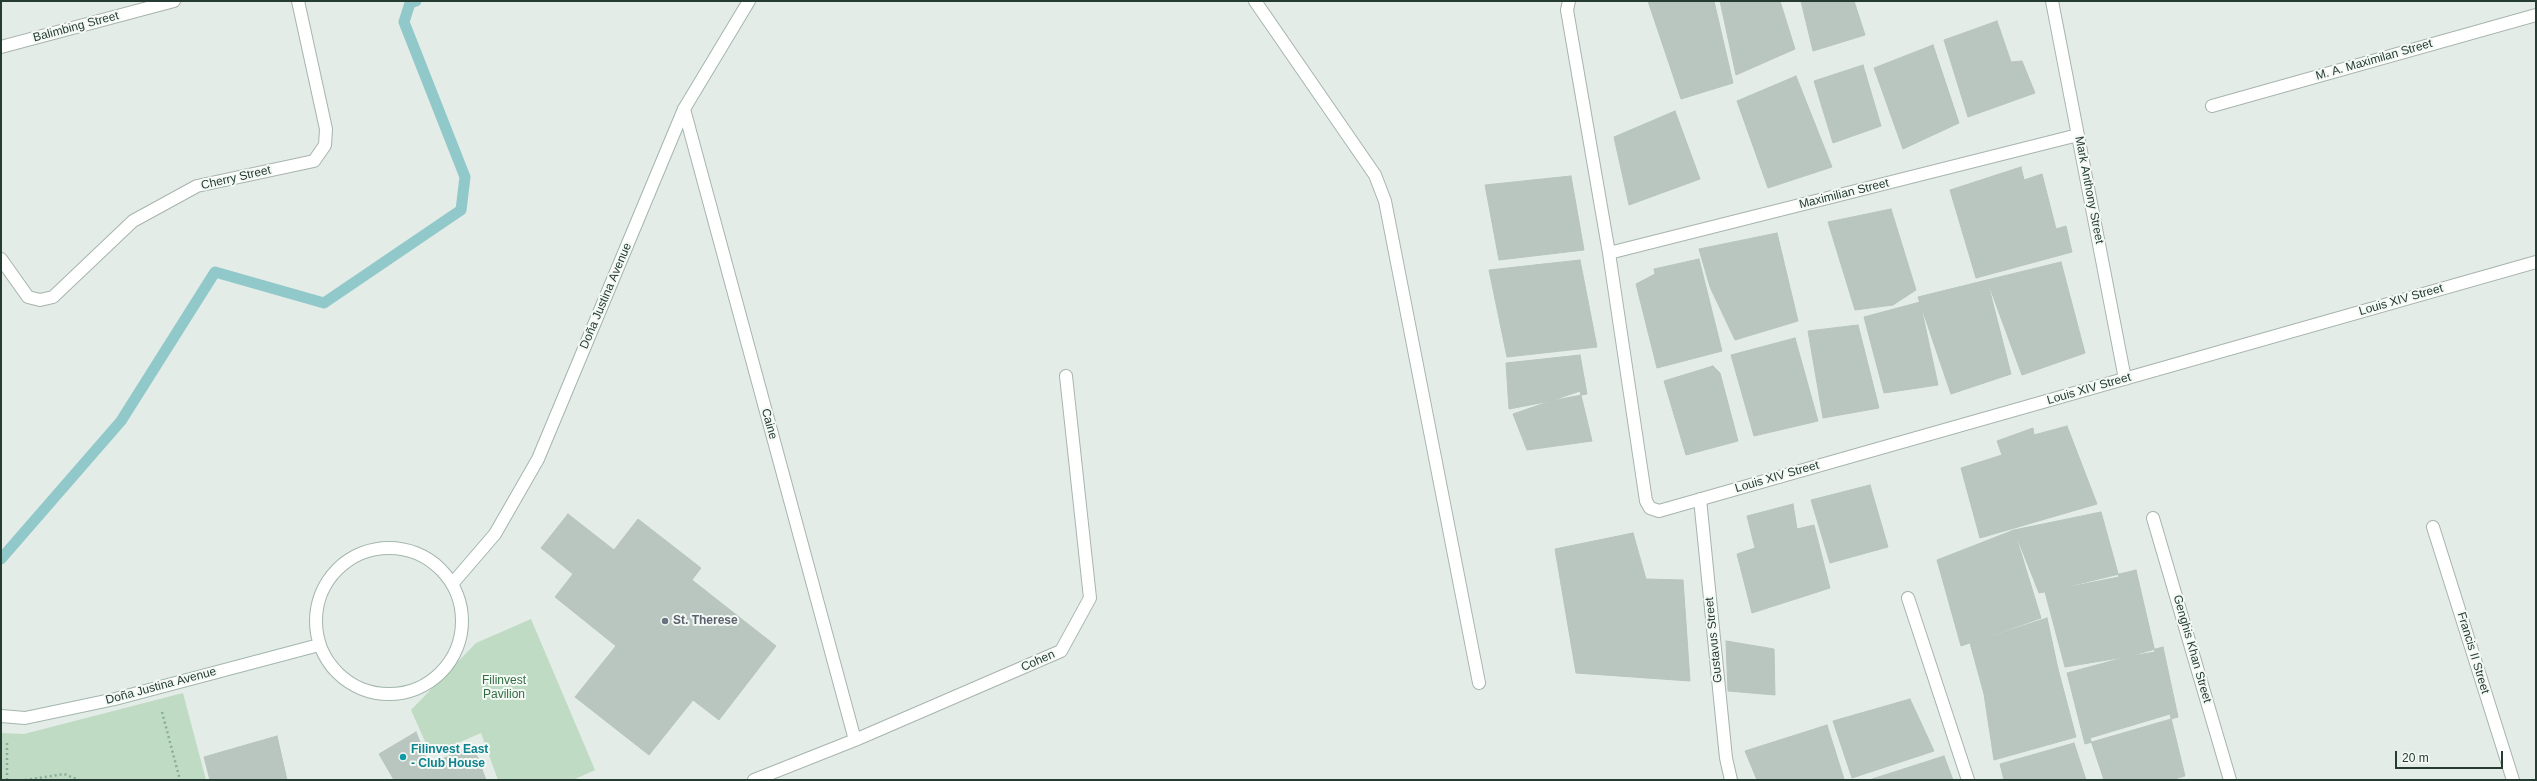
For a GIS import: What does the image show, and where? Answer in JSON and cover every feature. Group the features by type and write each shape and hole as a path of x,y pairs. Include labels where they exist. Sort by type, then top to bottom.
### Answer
{"street":[{"name":"Balimbing Street","path":"1,47 174,1"},
{"name":"Cherry Street","path":"1,259 28,297 40,300 52,297 134,221 197,186 314,161 325,145 326,129 298,1"},
{"name":"Doña Justina Avenue","path":"452,584 496,534 538,459 684,109 749,1"},
{"path":"1255,1 1375,175 1386,201 1479,683"},
{"path":"1568,1 1567,10 1609,253"},
{"name":"Mark Anthony Street","path":"2052,1 2125,378"},
{"name":"M. A. Maximilan Street","path":"2212,106 2536,15"},
{"name":"Caine","path":"684,109 855,740"},
{"name":"Maximilian Street","path":"1609,253 2078,135"},
{"name":"Louis XIV Street","path":"1609,253 1646,501 1650,508 1659,511 2536,262"},
{"name":"Cohen","path":"754,780 855,740 1061,651 1090,598 1066,376"},
{"name":"Gustavus Street","path":"1700,499 1726,758 1731,780"},
{"name":"Genghis Khan Street","path":"2153,518 2230,780"},
{"name":"Francis II Street","path":"2433,527 2512,780"},
{"path":"384,548 411,551 434,563 452,584 461,607 461,632 454,655 439,674 419,689 396,694 372,693 349,683 331,666 319,645 315,618 321,592 336,569 358,554 384,548"},
{"path":"1908,598 1968,780"},
{"name":"Doña Justina Avenue","path":"4,716 25,718 155,688 319,645"}],"path":[{"path":"155,688 180,780"},
{"path":"4,716 7,780"},
{"path":"25,780 64,774 79,780"}],"green space":[{"name":"Filinvest Pavilion","path":"531,619 595,770 573,780 498,780 481,733 431,755 411,710 476,643"},
{"path":"183,693 206,780 1,780 1,733 24,734"}],"building":[{"path":"1648,1 1714,1 1733,83 1681,99"},
{"path":"1720,1 1780,1 1795,49 1736,75"},
{"path":"1801,1 1854,1 1865,35 1813,51"},
{"path":"1997,21 2011,62 2022,61 2035,93 1968,117 1944,40"},
{"path":"1933,45 1959,123 1903,149 1874,68"},
{"path":"1863,65 1881,126 1833,143 1814,81"},
{"path":"1796,76 1832,167 1768,188 1737,101"},
{"path":"1675,111 1700,179 1629,205 1614,137"},
{"path":"2021,167 2024,180 2042,174 2056,229 2066,226 2072,252 1976,278 1950,190"},
{"path":"1571,176 1584,250 1499,260 1485,185"},
{"path":"1891,209 1916,290 1893,305 1855,310 1828,222"},
{"path":"1777,233 1798,321 1735,340 1710,287 1699,249"},
{"path":"1699,259 1722,351 1657,368 1636,284 1655,274 1654,269"},
{"path":"1580,260 1597,347 1507,357 1489,270"},
{"path":"2061,262 2085,353 2022,375 1987,280"},
{"path":"1987,280 2011,374 1951,394 1918,297"},
{"path":"1920,302 1938,385 1884,393 1864,317"},
{"path":"1858,325 1879,408 1823,418 1808,331"},
{"path":"1795,338 1818,421 1754,436 1731,355"},
{"path":"1580,355 1587,394 1509,409 1506,363"},
{"path":"1713,366 1720,373 1738,441 1686,455 1664,381"},
{"path":"1580,391 1592,441 1527,450 1513,414"},
{"path":"2067,426 2097,504 1980,538 1961,468 2002,455 1997,441 2033,428 2034,435"},
{"path":"1870,485 1888,547 1830,563 1811,500"},
{"path":"1793,504 1797,529 1814,525 1830,588 1752,613 1737,554 1755,548 1747,516"},
{"path":"2101,512 2119,577 2039,593 2014,530"},
{"name":"St. Therese","path":"568,514 614,550 638,519 701,568 692,580 776,646 719,720 693,700 649,755 575,697 616,646 555,597 573,574 541,548"},
{"path":"2014,530 2041,618 1961,646 1937,560"},
{"path":"1633,533 1646,579 1683,580 1690,681 1576,673 1555,549"},
{"path":"2136,570 2155,652 2065,667 2045,592"},
{"path":"2047,618 2058,669 1984,694 1970,643"},
{"path":"1726,641 1774,649 1775,695 1728,691"},
{"path":"2163,647 2178,717 2085,744 2067,673"},
{"path":"2058,669 2076,737 1994,760 1984,694"},
{"path":"1910,699 1934,751 1852,778 1833,721"},
{"path":"2170,714 2185,776 2171,780 2104,780 2090,738"},
{"path":"1827,725 1844,779 1757,780 1745,751"},
{"name":"Filinvest East - Club House","path":"416,732 429,765 473,745 486,780 394,780 379,754"},
{"path":"277,736 287,780 210,780 204,757"},
{"path":"2074,743 2086,780 2004,780 2000,764"},
{"path":"1944,756 1953,780 1869,780"}],"waterway":[{"path":"1,559 121,421 215,272 324,303 461,210 465,177 404,22 410,3 416,1"}],"place":[{"name":"St. Therese","path":"665,621"},
{"name":"Filinvest East - Club House","path":"403,757"}]}
